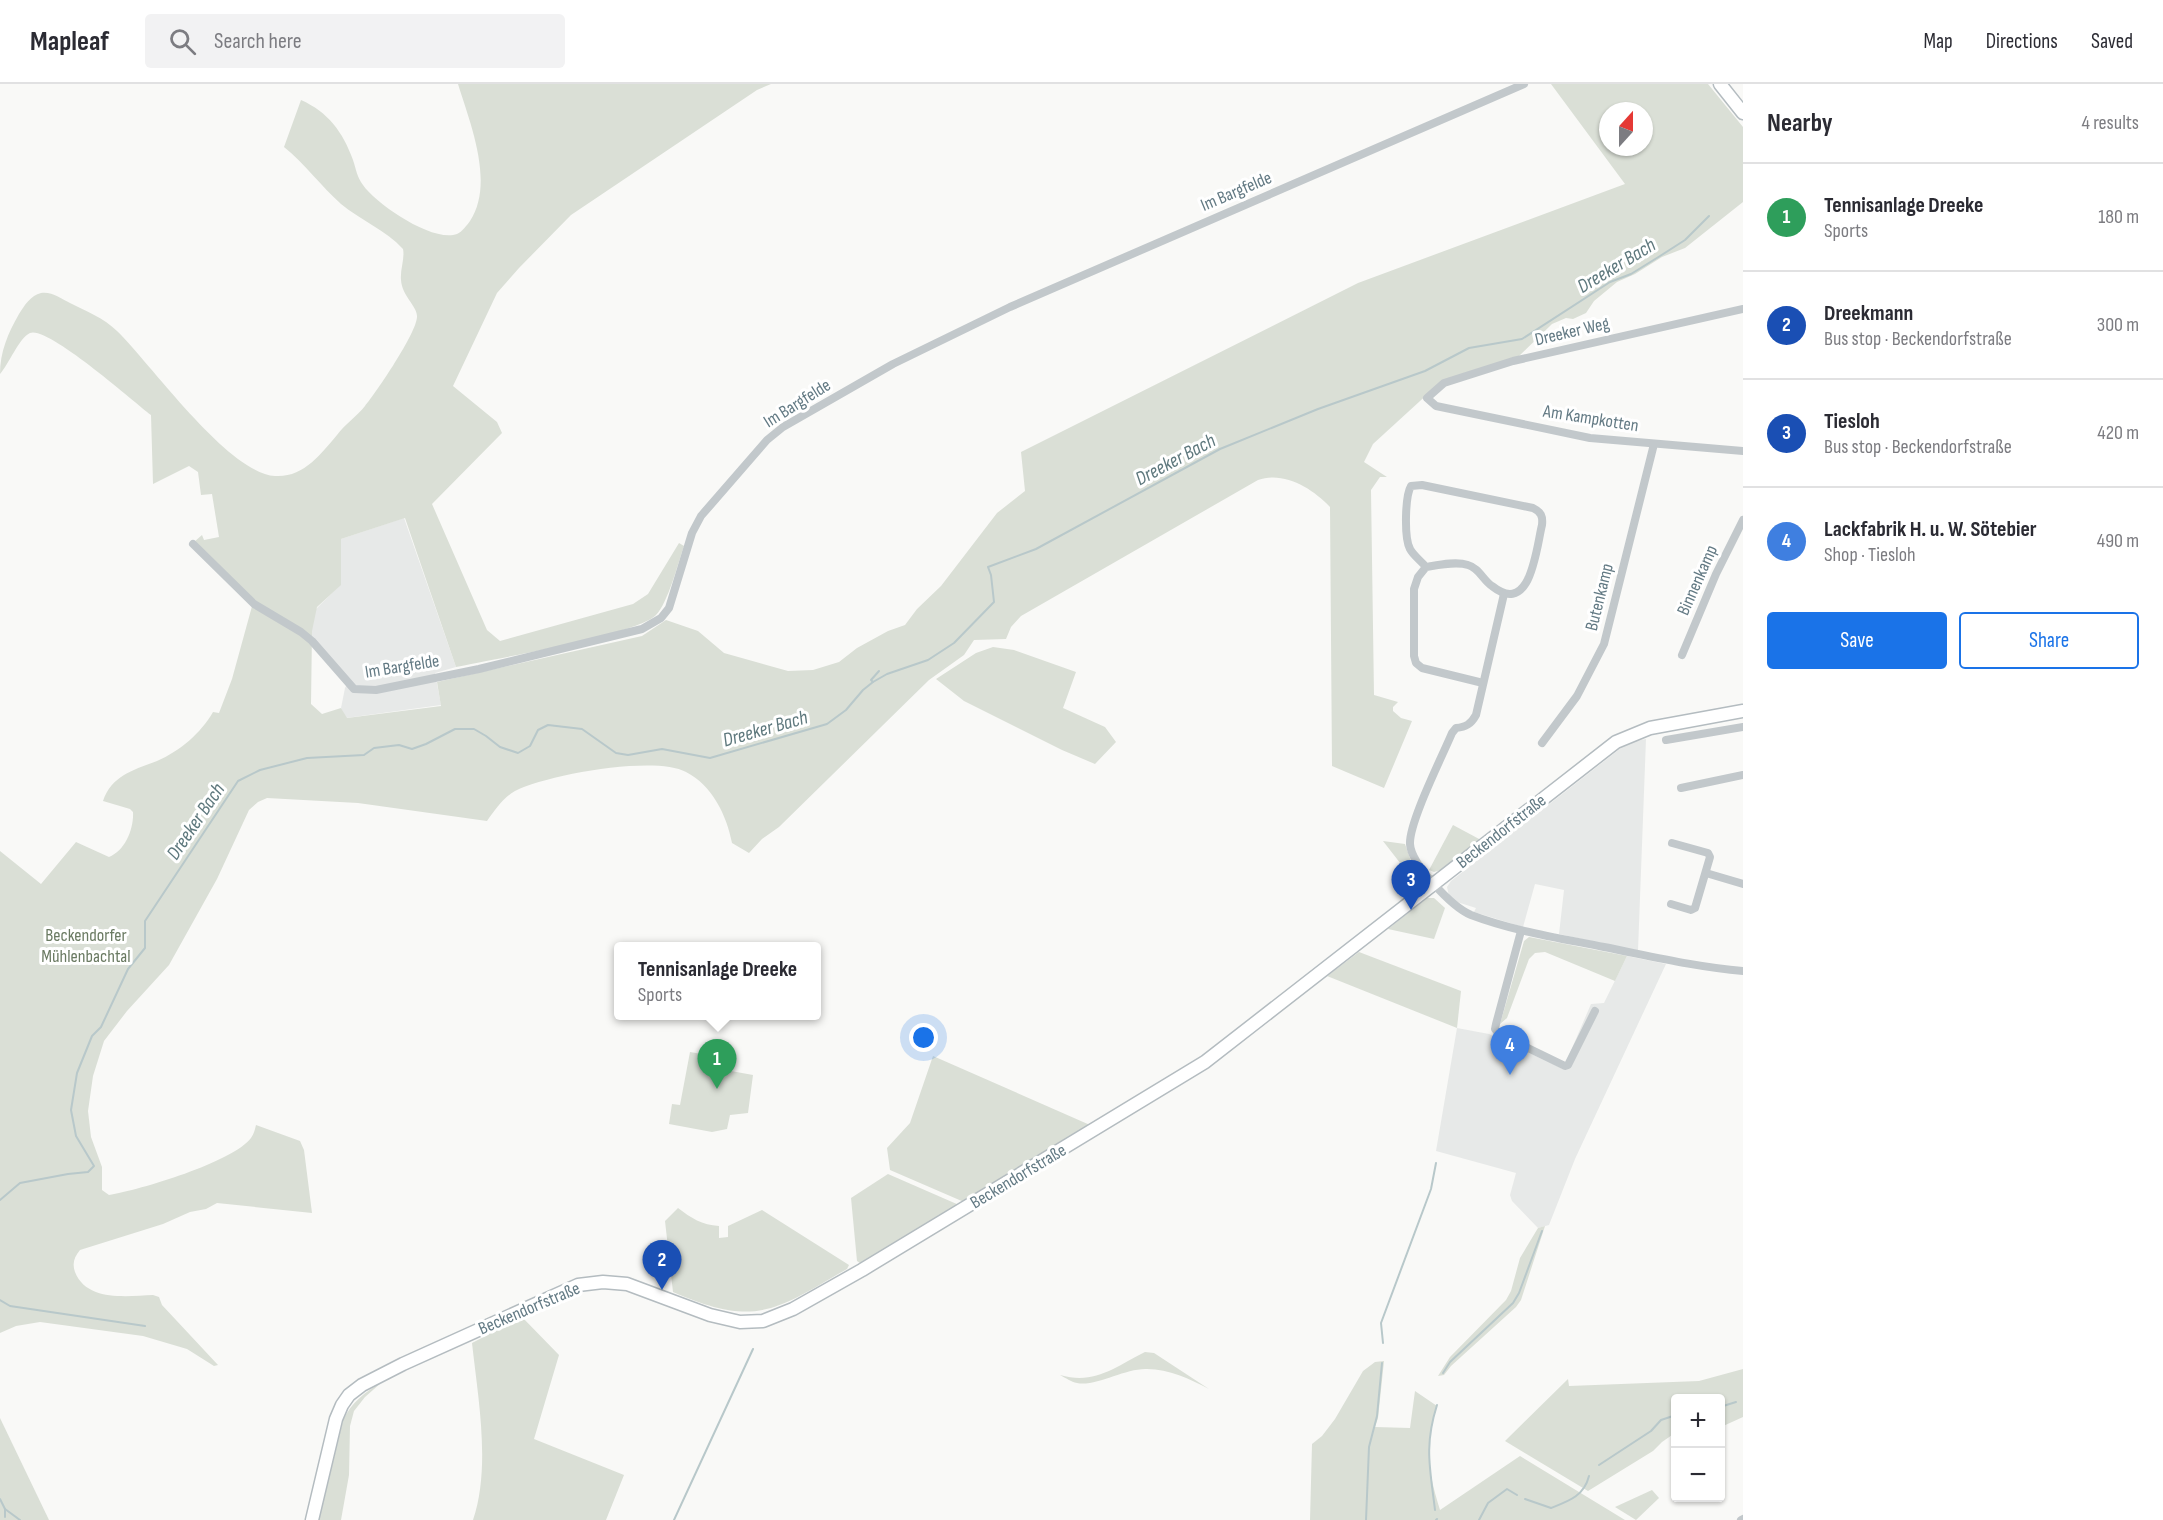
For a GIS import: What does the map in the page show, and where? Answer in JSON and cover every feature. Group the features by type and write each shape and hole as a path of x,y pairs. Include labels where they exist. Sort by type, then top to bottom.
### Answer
{"street":[{"name":"Im Bargfelde","path":"193,544 254,604 312,641 354,689 376,690 479,669 642,629 661,618 669,608 692,532 701,516 767,440 783,427 893,364 1010,307 1524,84"},
{"path":"1720,84 1743,113"},
{"name":"Dreeker Weg","path":"1436,406 1427,398 1444,383 1513,361 1743,309"},
{"name":"Am Kampkotten","path":"1436,406 1590,438 1743,451"},
{"name":"Butenkamp","path":"1542,743 1577,696 1604,644 1654,444"},
{"path":"1426,567 1410,549 1408,542 1406,500 1411,486 1422,485 1533,508 1543,517 1529,580 1523,590 1514,594 1504,594 1471,566 1464,564 1426,567 1418,577 1414,589 1414,656 1416,663 1422,668 1483,683"},
{"name":"Binnenkamp","path":"1682,655 1716,574 1743,520"},
{"path":"1504,594 1476,715 1472,722 1464,728 1456,729 1452,734 1412,828 1411,852 1446,898 1463,910 1521,931 1686,965 1743,971"},
{"name":"Beckendorfstraße","path":"312,1520 336,1419 349,1395 362,1385 557,1293 590,1282 627,1284 710,1315 740,1322 763,1321 793,1309 909,1242 1205,1062 1616,742 1650,728 1743,711"},
{"path":"1666,740 1743,727"},
{"path":"1681,788 1743,775"},
{"path":"1671,904 1691,910 1695,908 1710,857 1707,853 1672,843"},
{"path":"1706,873 1743,884"},
{"path":"1521,931 1496,1024 1495,1029 1499,1034 1568,1065 1595,1011"}],"shaded area":[{"path":"404,518 456,667 435,673 441,705 346,718 341,708 345,688 349,681 305,631 314,611 340,585 341,539"},
{"path":"1646,739 1638,951 1559,934 1564,890 1535,884 1523,927 1474,912 1476,908 1457,902 1449,896 1447,887 1451,881 1621,748 1631,742"},
{"path":"1627,956 1666,964 1575,1159 1549,1225 1538,1228 1512,1201 1510,1195 1516,1173 1436,1151 1457,1028 1489,1034 1563,1069 1591,1004 1604,1003"}],"green space":[{"name":"Beckendorfer Mühlenbachtal","path":"458,84 771,84 757,90 571,215 497,293 453,386 497,422 502,433 432,504 487,630 500,641 633,604 648,594 679,543 684,546 665,602 656,615 644,622 594,638 456,667 405,518 341,539 341,585 317,607 312,631 311,704 322,714 341,708 347,718 441,706 437,682 642,636 666,620 698,631 724,653 788,671 813,670 839,662 857,648 888,631 905,625 917,609 941,586 997,513 1025,491 1021,452 1358,283 1625,184 1604,156 1653,156 1653,102 1599,102 1599,149 1551,84 1708,84 1743,127 1743,202 1685,248 1662,257 1617,282 1594,301 1586,313 1552,324 1517,358 1443,380 1373,444 1364,462 1387,477 1380,477 1371,490 1374,695 1398,702 1393,707 1393,711 1401,718 1412,721 1384,788 1332,766 1330,507 1297,483 1268,478 1258,480 1021,616 1011,627 1006,639 974,640 964,655 929,680 779,827 762,839 749,853 732,843 722,812 711,793 686,772 671,767 626,766 550,779 515,791 499,804 487,821 358,803 267,798 258,802 249,810 217,879 169,965 127,1011 104,1041 93,1076 88,1111 91,1137 102,1167 102,1190 109,1195 185,1174 226,1156 251,1138 256,1125 300,1141 304,1150 312,1213 217,1203 163,1224 80,1250 76,1255 75,1272 81,1282 98,1293 159,1297 162,1305 218,1365 214,1366 187,1349 143,1336 40,1322 16,1326 0,1333 0,851 41,884 76,842 109,857 120,850 130,832 133,812 103,801 107,792 118,779 182,747 196,734 213,712 219,713 232,679 254,599 194,542 202,535 204,540 219,537 212,494 201,495 198,472 189,466 153,484 151,415 71,352 39,334 30,333 26,336 0,374 5,343 19,314 31,298 37,294 49,293 95,315 112,326 191,415 235,457 256,470 275,476 285,476 303,469 318,457 362,410 404,348 416,324 417,316 402,286 403,249 389,236 341,204 284,147 301,100 319,110 339,132 349,150 359,179 370,193 406,220 434,233 447,235 459,233 470,221 477,206 480,171 474,134"},
{"path":"993,647 1014,650 1076,672 1063,708 1105,727 1116,742 1095,764 964,701 936,679 976,653"},
{"path":"1453,825 1481,840 1441,870 1434,872 1429,870"},
{"path":"1383,841 1405,844 1411,861 1422,877 1418,886"},
{"path":"1427,898 1434,898 1445,908 1434,939 1388,929"},
{"path":"1529,937 1627,956 1615,981 1545,952 1535,953 1529,959 1507,1018 1500,1024 1524,941"},
{"path":"1359,952 1461,991 1457,1028 1327,976"},
{"path":"690,1052 720,1057 731,1071 753,1075 748,1113 730,1115 727,1129 712,1132 669,1124 672,1104 680,1105"},
{"path":"933,1056 1090,1125 964,1202 890,1170 887,1148 910,1123"},
{"path":"888,1174 959,1205 860,1263 857,1261 851,1198"},
{"path":"678,1208 697,1220 719,1226 719,1238 728,1237 728,1226 762,1210 849,1265 847,1269 801,1295 764,1310 745,1312 725,1310 701,1303 673,1292 665,1221"},
{"path":"1545,1226 1521,1300 1444,1375 1438,1376 1450,1357 1506,1300 1511,1291 1520,1258 1538,1228"},
{"path":"522,1317 559,1355 534,1439 624,1475 606,1520 473,1520 481,1478 482,1455 480,1409 472,1343"},
{"path":"1145,1352 1154,1353 1209,1389 1179,1375 1155,1369 1138,1369 1085,1384 1060,1375 1084,1378 1094,1376 1114,1369"},
{"path":"1384,1361 1375,1427 1410,1428 1415,1391 1437,1406 1429,1458 1432,1482 1440,1510 1520,1456 1625,1520 1310,1520 1312,1444 1322,1436 1335,1419 1363,1371 1375,1362"},
{"path":"1743,1369 1743,1417 1725,1425 1725,1394 1671,1394 1671,1436 1653,1451 1588,1491 1505,1441 1568,1379 1569,1386 1699,1381"},
{"path":"382,1382 365,1397 354,1411 350,1426 349,1475 341,1520 319,1520 343,1420 359,1398"},
{"path":"0,1418 49,1520 0,1520"},
{"path":"1652,1490 1659,1498 1636,1520 1615,1507"}],"waterway":[{"name":"Dreeker Bach","path":"0,1200 20,1183 88,1172 94,1166 76,1136 71,1110 77,1073 92,1036 101,1027 128,969 145,948 145,921 238,781 260,770 307,758 364,755 374,748 399,745 412,749 455,729 474,729 500,747 518,753 530,746 538,730 548,725 582,729 616,753 628,755 662,749 710,758 827,724 846,710 873,682 887,674 928,660 954,643 994,602 988,567 1036,549 1220,449 1318,409 1425,371 1469,348 1522,339 1610,282 1631,274 1685,240 1709,216"},
{"path":"873,682 871,680 879,671"},
{"path":"1383,1343 1381,1323 1431,1189 1436,1163"},
{"path":"1443,1373 1450,1362 1513,1303 1519,1293 1542,1231"},
{"path":"0,1300 10,1306 145,1326"},
{"path":"674,1520 753,1349"},
{"path":"1366,1520 1369,1447 1377,1416 1382,1363"},
{"path":"1725,1405 1736,1402"},
{"path":"1435,1510 1429,1445 1437,1405"},
{"path":"1599,1465 1651,1431 1661,1420 1671,1417"},
{"path":"1525,1499 1551,1508 1580,1493 1589,1476"},
{"path":"1479,1520 1488,1503 1507,1489 1517,1495"},
{"path":"0,1499 5,1509 20,1520"},
{"path":"5,1509 5,1517"}],"place":[{"name":"Tiesloh","path":"1411,910"},
{"name":"Lackfabrik H. u. W. Sötebier","path":"1510,1075"},
{"name":"Tennisanlage Dreeke","path":"717,1089"},
{"name":"Dreekmann","path":"662,1290"}]}
